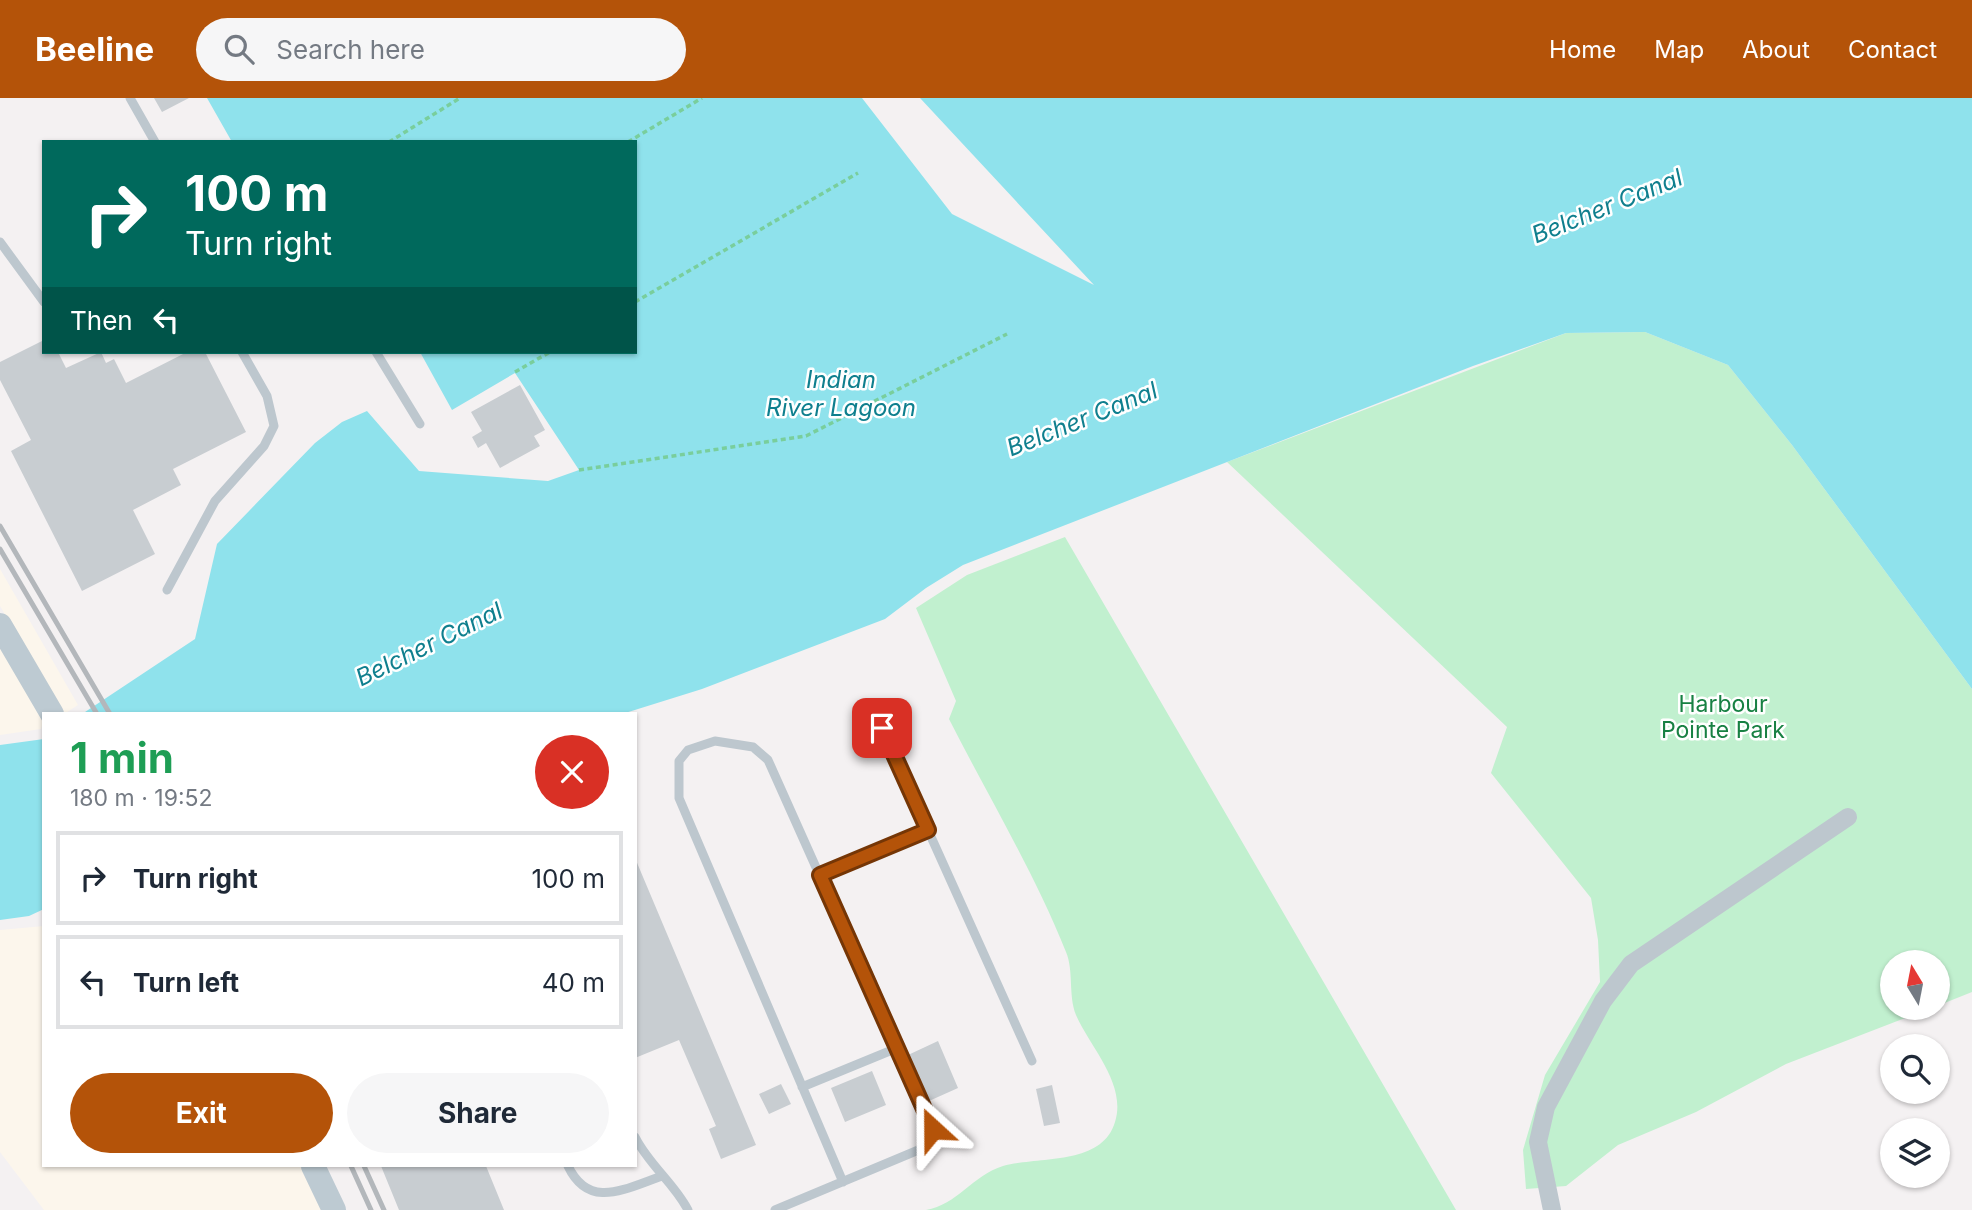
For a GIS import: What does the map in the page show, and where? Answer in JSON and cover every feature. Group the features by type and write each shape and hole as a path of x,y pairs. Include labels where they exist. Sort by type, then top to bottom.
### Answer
{"street":[{"path":"0,625 51,712"},
{"path":"1552,1210 1538,1142 1546,1107 1603,1001 1617,982 1631,964 1848,817"},
{"path":"313,1167 334,1210"}],"lane":[{"path":"130,98 154,140"},
{"path":"0,242 42,299"},
{"path":"167,590 215,500 264,446 274,426 267,396 243,354"},
{"path":"377,354 420,424"},
{"path":"882,728 1032,1061"},
{"path":"775,1210 843,1181 935,1141 933,1129 768,760 754,747 715,741 688,750 679,761 679,798 843,1181"},
{"path":"820,875 928,830"},
{"path":"802,1087 897,1048"},
{"path":"637,1141 646,1158 680,1195 688,1210"},
{"path":"568,1167 576,1183 588,1191 609,1194 662,1176"}],"path":[{"path":"392,140 460,98"},
{"path":"631,140 702,98"},
{"path":"637,301 858,173"},
{"path":"579,470 806,436 1007,334"},
{"path":"515,372 546,354"}],"shaded area":[{"path":"0,569 78,705 63,712 0,606"},
{"path":"0,643 42,715 42,725 41,729 0,735"},
{"path":"42,926 42,1167 303,1167 324,1210 44,1210 0,1152 0,930"}],"green space":[{"name":"Harbour Pointe Park","path":"1645,332 1728,365 1792,445 1972,689 1972,992 1950,1001 1950,950 1880,950 1880,1020 1900,1020 1786,1064 1696,1112 1618,1145 1566,1186 1526,1189 1523,1150 1545,1075 1600,982 1598,940 1591,898 1491,773 1507,727 1227,462 1566,333"},
{"path":"1065,537 1456,1210 926,1210 947,1202 992,1170 1003,1166 1083,1153 1108,1136 1115,1122 1116,1094 1112,1080 1076,1015 1066,952 1025,863 949,719 956,701 916,608 967,575"}],"water":[{"name":"Indian River Lagoon","path":"207,98 862,98 952,214 1094,285 920,98 1972,98 1972,689 1792,445 1728,365 1645,332 1566,333 1473,366 963,565 926,588 885,619 702,689 628,712 85,712 195,639 217,544 315,443 342,422 367,411 419,471 548,481 579,470 515,373 452,410 421,354 637,354 637,140 231,140"},
{"path":"42,739 42,910 29,916 0,920 0,745"}],"building":[{"path":"154,98 189,98 162,112"},
{"path":"42,341 42,354 59,354 66,368 97,354 102,354 106,363 114,359 126,383 183,354 206,354 246,432 173,469 181,485 133,510 155,554 82,591 11,451 31,440 0,380 0,362"},
{"path":"520,385 545,430 534,436 540,446 500,468 486,443 478,448 472,437 482,431 471,412"},
{"path":"637,863 756,1145 721,1159 709,1129 716,1126 679,1040 637,1057"},
{"path":"938,1041 958,1088 929,1101 908,1055"},
{"path":"872,1071 886,1105 845,1122 831,1088"},
{"path":"781,1084 791,1104 769,1114 759,1094"},
{"path":"1052,1085 1060,1123 1044,1126 1036,1089"},
{"path":"381,1167 486,1167 504,1210 399,1210"}],"railway":[{"path":"0,526 109,712"},
{"path":"0,549 96,712"},
{"path":"351,1167 371,1210"},
{"path":"364,1167 384,1210"}],"route":[{"path":"882,728 928,830 820,875 933,1129"}],"water label":[{"name":"Belcher Canal","path":"1607,206"},
{"name":"Belcher Canal","path":"1082,419"},
{"name":"Belcher Canal","path":"429,644"}]}
